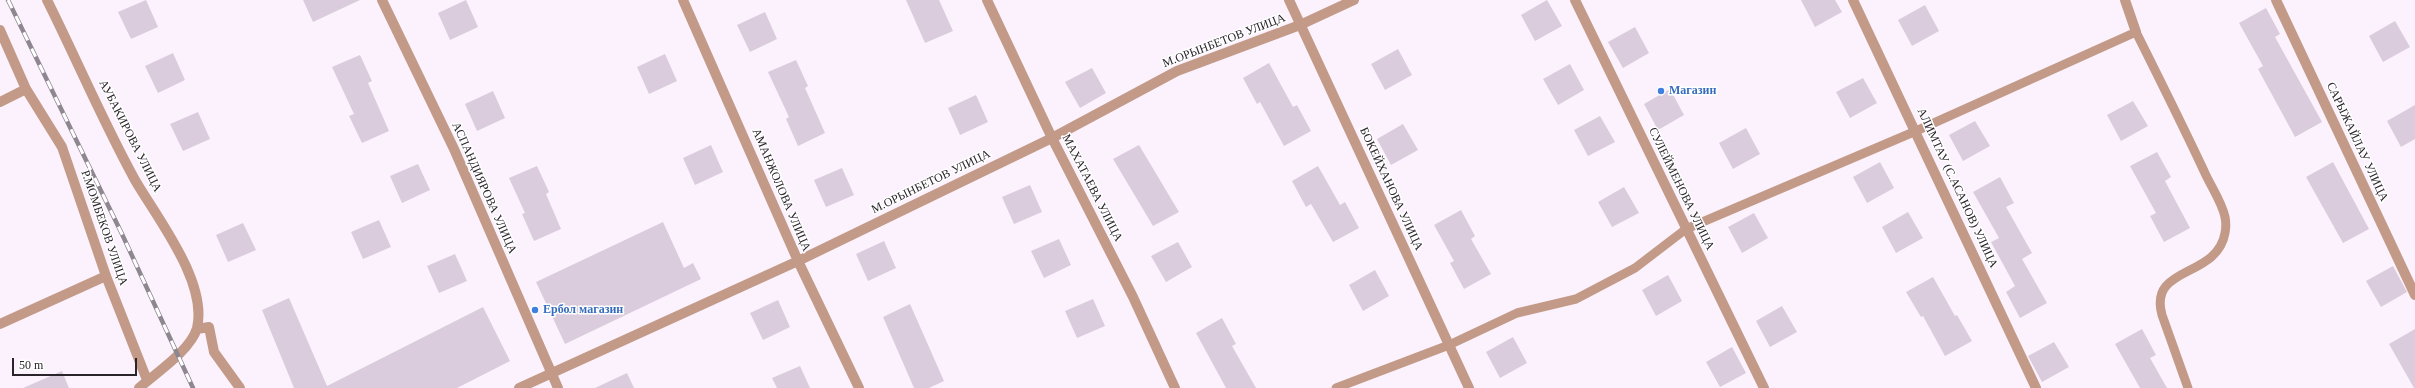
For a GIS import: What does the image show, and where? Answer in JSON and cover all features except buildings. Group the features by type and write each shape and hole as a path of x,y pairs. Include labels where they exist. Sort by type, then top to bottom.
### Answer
{"street":[{"name":"АУБАКИРОВА УЛИЦА","path":"47,0 135,180 178,248 199,308 197,329 186,349 139,388"},
{"name":"АСПАНДИЯРОВА УЛИЦА","path":"382,0 454,149 550,373 558,388"},
{"name":"АМАНЖОЛОВА УЛИЦА","path":"683,0 798,261 859,388"},
{"name":"МАХАТАЕВА УЛИЦА","path":"987,0 1052,138 1133,297 1175,388"},
{"name":"БОКЕЙХАНОВА УЛИЦА","path":"1289,0 1469,388"},
{"name":"М.ОРЫНБЕТОВ УЛИЦА","path":"519,388 798,261 1052,138 1176,71 1300,25 1354,0"},
{"name":"СУЛЕЙМЕНОВА УЛИЦА","path":"1575,0 1764,388"},
{"name":"АЛИМТАУ (С.АСАНОВ) УЛИЦА","path":"1853,0 2036,388"},
{"path":"2125,0 2136,32"},
{"name":"САРЫЖАЙЛАУ УЛИЦА","path":"2276,0 2415,295"},
{"name":"Р.МОМБЕКОВ УЛИЦА","path":"0,30 26,89 62,147 106,276 148,380"},
{"path":"0,102 26,89"},
{"path":"0,324 106,276"},
{"path":"197,329 209,327 214,352 240,388"}],"lane":[{"path":"1336,388 1449,345 1516,313 1576,299 1635,268 1686,229 1916,131 2136,32 2165,88 2225,217 2225,232 2222,246 2210,260 2168,282 2160,295 2159,304 2162,315 2188,388"}],"railway":[{"path":"8,0 122,234 193,388"}],"place":[{"name":"Магазин","path":"1661,91"},
{"name":"Ербол магазин","path":"535,310"}]}
